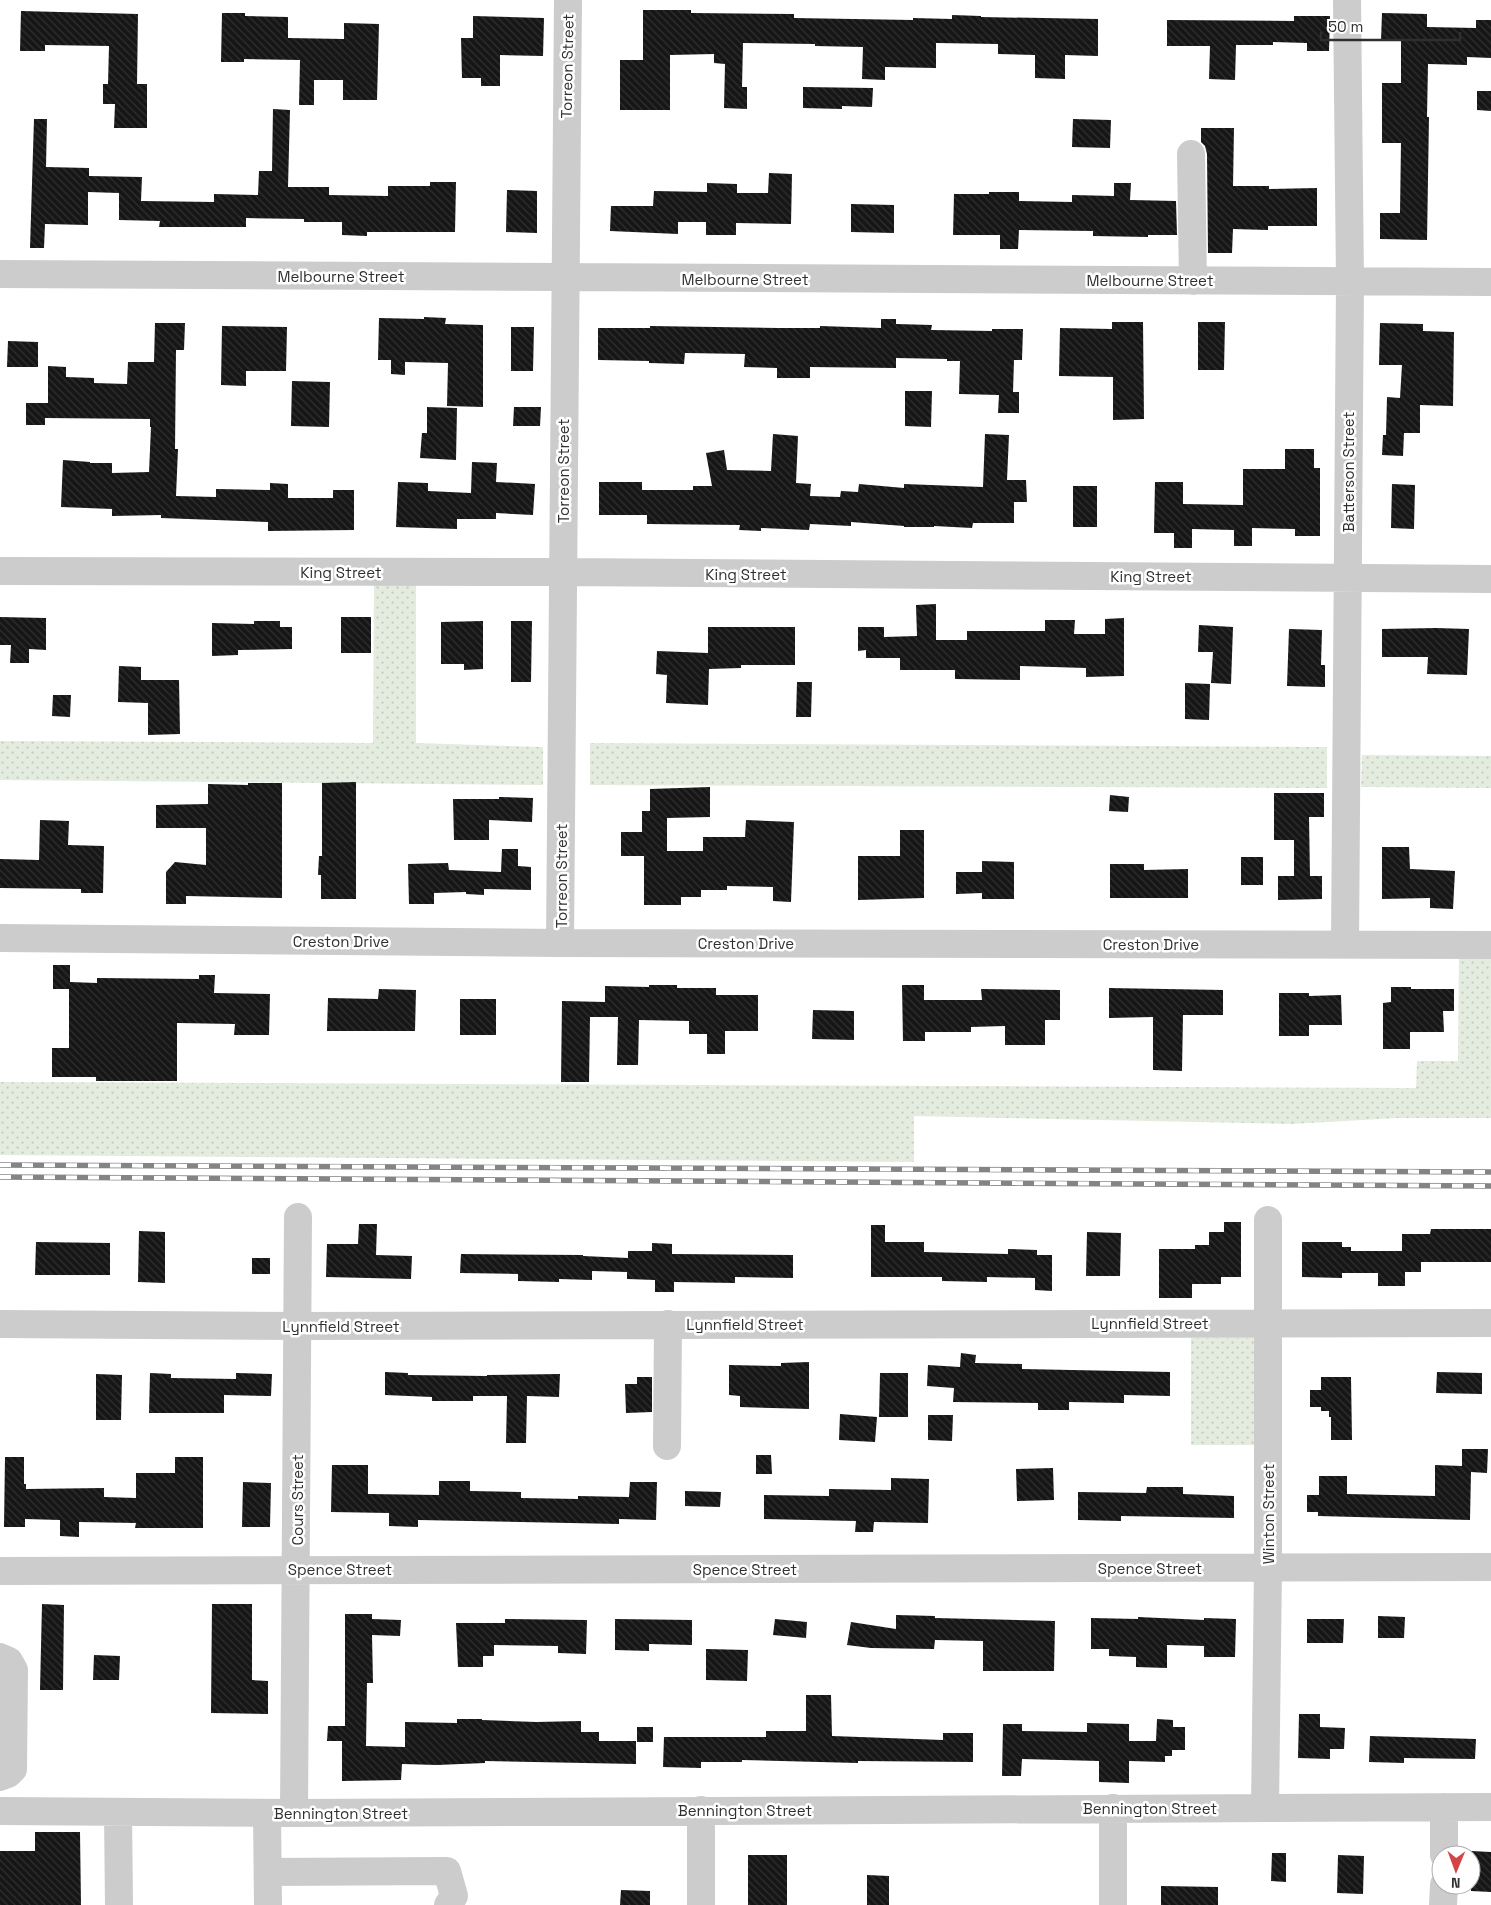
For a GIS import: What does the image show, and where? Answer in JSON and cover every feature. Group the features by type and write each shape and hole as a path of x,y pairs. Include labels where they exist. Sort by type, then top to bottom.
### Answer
{"street":[{"name":"Torreon Street","path":"560,943 564,278 568,0"},
{"name":"Batterson Street","path":"1345,943 1350,281 1347,0"},
{"path":"1191,154 1193,280"},
{"name":"Melbourne Street","path":"0,274 1491,282"},
{"name":"King Street","path":"0,571 563,572 1491,579"},
{"name":"Creston Drive","path":"0,938 560,943 1290,945 1345,943 1491,945"},
{"name":"Cours Street","path":"268,1905 268,1872 281,1813 296,1569 298,1217"},
{"name":"Winton Street","path":"1265,1808 1268,1567 1268,1220"},
{"name":"Lynnfield Street","path":"0,1324 297,1326 1491,1323"},
{"path":"667,1446 668,1324"},
{"name":"Spence Street","path":"0,1571 1491,1566"},
{"path":"0,1657 9,1661 14,1670 13,1769 0,1778"},
{"path":"1444,1807 1444,1845"},
{"name":"Bennington Street","path":"0,1811 281,1813 1491,1807"},
{"path":"1113,1808 1113,1905"},
{"path":"701,1810 701,1905"},
{"path":"118,1812 120,1905"},
{"path":"268,1872 447,1871 454,1896 448,1905"}],"shaded area":[{"path":"374,581 416,582 416,743 543,747 543,785 0,780 0,741 373,743"},
{"path":"590,743 1327,747 1327,788 590,785"},
{"path":"1362,755 1491,756 1491,788 1361,787"},
{"path":"1459,952 1491,953 1491,1118 1398,1118 1291,1124 914,1116 914,1162 0,1155 0,1082 1416,1088 1417,1061 1458,1061"},
{"path":"1191,1338 1255,1338 1255,1445 1191,1445"}],"building":[{"path":"643,10 691,10 691,13 794,14 794,18 913,20 913,18 952,19 952,15 1098,19 1098,56 1065,55 1065,79 1035,78 1035,55 998,54 998,44 936,43 936,68 885,67 885,80 862,79 863,47 743,43 742,87 747,87 747,109 724,108 725,64 714,63 714,54 670,55 670,110 620,110 620,60 643,60"},
{"path":"21,11 138,14 137,84 147,84 147,128 114,128 115,104 103,104 103,84 108,84 109,46 45,45 45,51 20,51"},
{"path":"222,13 245,13 245,16 288,17 288,38 344,39 344,23 379,24 377,100 343,100 343,80 314,80 314,105 299,105 300,60 244,59 244,62 221,62"},
{"path":"1382,13 1427,14 1427,27 1476,28 1476,20 1491,20 1491,58 1467,57 1467,65 1428,64 1427,240 1380,239 1380,213 1400,213 1401,143 1382,143 1382,83 1401,83 1401,41 1381,41"},
{"path":"473,16 544,18 543,56 500,55 500,86 481,86 481,78 462,78 461,38 473,38"},
{"path":"1294,16 1330,16 1329,51 1307,51 1307,43 1273,42 1273,45 1236,45 1235,80 1209,79 1210,46 1167,46 1167,20 1294,21"},
{"path":"803,87 873,88 872,107 842,106 842,109 803,108"},
{"path":"1477,91 1491,91 1491,111 1477,110"},
{"path":"273,109 290,110 288,187 329,187 329,195 388,196 388,186 430,186 430,182 456,182 455,232 367,232 367,236 342,235 342,222 304,222 304,219 246,218 246,227 159,227 160,221 119,220 119,193 88,192 88,225 45,224 44,248 30,248 34,119 47,119 46,167 89,168 89,176 142,177 141,201 214,202 214,194 258,195 259,171 272,171"},
{"path":"1073,119 1111,120 1110,148 1072,147"},
{"path":"1201,128 1234,128 1233,186 1269,186 1269,189 1317,188 1317,226 1268,226 1268,230 1233,229 1232,253 1208,253 1207,154 1205,146 1201,142"},
{"path":"769,173 792,174 791,224 736,223 736,235 706,235 706,222 678,222 678,234 610,231 611,206 653,206 654,191 707,192 707,183 737,184 737,193 768,193"},
{"path":"1114,183 1131,183 1130,200 1176,201 1177,235 1148,235 1148,237 1093,236 1093,231 1019,230 1018,249 1000,249 1000,235 953,235 954,194 1019,192 1019,201 1072,202 1072,195 1114,196"},
{"path":"507,190 537,191 537,233 506,232"},
{"path":"851,204 894,205 894,233 851,232"},
{"path":"424,317 446,318 445,324 483,325 483,407 447,406 448,363 405,362 405,375 391,374 391,360 378,360 379,318 424,319"},
{"path":"881,319 896,319 896,324 932,325 931,330 992,331 992,329 1023,329 1022,360 1014,360 1013,392 1019,392 1019,413 998,413 999,395 959,394 960,361 947,361 947,359 896,358 896,368 810,367 810,378 777,378 777,368 744,367 745,354 685,353 684,364 598,360 598,328 650,328 650,326 820,328 820,326 881,328"},
{"path":"1112,322 1143,322 1144,419 1113,420 1113,377 1059,376 1060,328 1112,329"},
{"path":"1198,322 1225,322 1224,370 1198,370"},
{"path":"155,323 185,323 184,350 176,350 175,449 178,449 176,496 216,497 216,489 270,490 270,483 288,484 288,498 333,498 333,490 354,490 354,530 268,531 268,522 161,518 161,515 112,516 112,509 61,507 63,460 112,463 112,473 149,472 150,419 45,418 45,425 26,425 26,403 48,403 48,366 66,367 66,377 94,378 94,383 127,384 128,362 154,362"},
{"path":"1380,323 1423,324 1423,331 1454,332 1453,406 1420,405 1420,433 1404,433 1403,456 1382,455 1383,435 1386,435 1387,397 1400,398 1402,365 1379,365"},
{"path":"222,326 287,327 286,371 246,371 246,386 221,385"},
{"path":"511,327 534,327 533,371 511,371"},
{"path":"8,341 38,342 38,367 7,367"},
{"path":"292,381 330,382 329,427 291,426"},
{"path":"905,391 932,391 931,427 905,426"},
{"path":"427,407 457,408 456,460 420,458 422,433 427,433"},
{"path":"514,407 541,407 540,426 513,426"},
{"path":"773,434 798,436 796,483 811,484 810,496 840,497 841,491 858,492 859,484 904,488 904,484 983,487 985,434 1009,435 1007,480 1026,480 1027,502 1014,502 1014,523 973,523 972,528 904,527 851,522 851,526 810,524 809,530 761,528 761,531 739,530 740,525 647,524 647,515 599,515 599,482 642,482 642,490 693,490 693,486 712,486 706,453 724,450 727,470 771,471"},
{"path":"1285,449 1314,449 1314,468 1320,468 1320,536 1295,536 1295,529 1252,528 1252,546 1234,546 1234,530 1192,529 1192,548 1174,548 1174,533 1154,533 1155,482 1183,482 1183,504 1243,505 1243,469 1285,469"},
{"path":"472,462 497,463 496,482 535,484 533,515 496,513 496,519 457,519 457,529 396,527 398,482 428,483 428,491 471,493"},
{"path":"1392,484 1415,485 1414,529 1391,528"},
{"path":"1073,486 1097,486 1097,527 1073,527"},
{"path":"936,604 936,640 967,640 967,631 1045,631 1045,620 1075,620 1074,634 1105,634 1105,619 1124,618 1124,676 1086,677 1086,668 1020,666 1020,680 955,679 955,670 900,670 900,658 866,658 866,650 858,651 858,627 884,627 884,637 917,636 916,605"},
{"path":"0,617 46,618 46,650 29,649 29,663 10,663 11,645 0,645"},
{"path":"341,617 371,617 371,653 341,653"},
{"path":"254,621 280,621 280,627 292,627 292,649 238,650 238,655 212,656 212,623 254,624"},
{"path":"483,621 483,669 464,670 464,664 441,664 441,622"},
{"path":"511,621 532,621 531,682 511,682"},
{"path":"1199,625 1233,627 1231,684 1211,683 1213,652 1198,652"},
{"path":"708,627 795,627 795,665 741,665 741,668 709,669 708,705 666,703 667,675 656,674 657,651 708,653"},
{"path":"1289,629 1322,630 1321,665 1325,665 1325,687 1287,686"},
{"path":"1382,629 1469,629 1467,675 1427,674 1428,657 1382,657"},
{"path":"119,666 141,667 141,680 179,680 180,734 148,735 148,703 118,702"},
{"path":"797,682 812,682 811,717 796,717"},
{"path":"1185,683 1210,684 1209,720 1185,719"},
{"path":"53,695 71,695 70,717 52,716"},
{"path":"356,782 356,899 321,899 321,875 318,875 319,856 322,856 322,783"},
{"path":"248,783 282,783 282,898 186,896 186,904 166,904 166,872 175,862 206,865 206,828 156,828 156,805 208,804 208,784 248,785"},
{"path":"710,787 710,817 667,818 667,851 703,851 703,837 745,837 746,820 794,822 791,902 773,901 773,887 727,886 727,890 701,890 701,897 681,897 681,905 644,905 644,856 621,856 621,832 642,832 642,811 650,811 650,789"},
{"path":"1274,793 1324,793 1324,817 1309,817 1310,876 1322,876 1322,899 1278,900 1278,876 1294,876 1294,840 1274,840"},
{"path":"1110,795 1129,797 1128,812 1109,811"},
{"path":"499,797 533,798 532,822 489,820 489,840 454,840 453,799 499,799"},
{"path":"40,820 69,821 68,845 104,846 103,893 81,893 81,889 0,888 0,859 39,860"},
{"path":"900,830 924,830 924,898 858,900 858,856 900,856"},
{"path":"1382,847 1409,847 1410,869 1455,871 1453,909 1430,908 1430,898 1382,899"},
{"path":"502,849 518,849 518,866 531,867 531,890 484,889 484,895 466,894 466,892 434,893 434,904 409,904 408,864 448,863 449,870 501,872"},
{"path":"1241,857 1263,857 1263,885 1241,885"},
{"path":"982,861 1014,862 1014,899 982,899 982,893 956,894 956,872 982,872"},
{"path":"1110,864 1144,864 1144,870 1188,869 1188,898 1110,898"},
{"path":"53,965 70,965 70,982 97,983 97,978 199,979 199,975 215,975 214,993 270,994 269,1035 234,1035 235,1024 177,1023 177,1081 96,1081 96,1077 52,1077 52,1048 69,1048 69,989 53,989"},
{"path":"649,985 677,985 677,988 716,988 716,995 758,995 758,1031 725,1031 725,1054 707,1054 707,1034 689,1034 689,1021 639,1020 638,1065 617,1065 618,1017 590,1017 589,1082 561,1082 562,1001 605,1002 605,986 649,987"},
{"path":"902,985 924,985 924,1000 982,1000 981,989 1060,990 1060,1020 1045,1020 1045,1045 1005,1045 1005,1026 971,1027 971,1032 925,1032 925,1041 903,1041"},
{"path":"1391,987 1454,989 1454,1011 1443,1011 1444,1032 1410,1032 1410,1049 1383,1049 1383,1003 1391,1002"},
{"path":"1109,988 1223,990 1223,1015 1183,1015 1182,1071 1153,1070 1153,1017 1109,1018"},
{"path":"379,989 416,990 415,1031 327,1031 328,998 378,999"},
{"path":"1279,993 1309,993 1309,996 1341,995 1342,1025 1309,1025 1309,1036 1279,1036"},
{"path":"460,999 496,999 496,1035 460,1035"},
{"path":"813,1010 854,1011 854,1040 812,1039"},
{"path":"1224,1222 1241,1222 1241,1277 1221,1277 1221,1284 1192,1284 1192,1298 1159,1298 1159,1249 1195,1249 1195,1245 1209,1245 1209,1232 1224,1232"},
{"path":"359,1224 377,1224 376,1255 412,1256 411,1279 326,1277 327,1244 358,1244"},
{"path":"871,1225 885,1225 885,1242 924,1242 924,1252 1008,1254 1008,1249 1037,1250 1037,1255 1052,1255 1052,1291 1035,1290 1035,1278 987,1277 987,1282 942,1281 942,1277 871,1277"},
{"path":"1431,1229 1491,1229 1491,1262 1421,1262 1421,1272 1405,1272 1405,1286 1378,1286 1378,1273 1342,1273 1342,1278 1302,1277 1302,1242 1342,1242 1342,1247 1351,1247 1351,1251 1402,1251 1402,1234 1430,1234"},
{"path":"139,1231 165,1232 165,1283 138,1282"},
{"path":"1087,1232 1121,1233 1120,1276 1086,1276"},
{"path":"36,1242 110,1243 110,1275 35,1275"},
{"path":"652,1243 672,1244 672,1254 793,1255 793,1278 735,1277 735,1283 674,1282 674,1292 655,1292 655,1280 627,1279 627,1272 592,1271 592,1280 559,1279 559,1282 518,1281 518,1274 460,1273 461,1254 583,1255 628,1258 628,1251 652,1251"},
{"path":"252,1258 270,1258 270,1274 252,1274"},
{"path":"961,1353 976,1355 975,1363 1022,1364 1022,1369 1170,1372 1170,1396 1124,1395 1124,1403 1069,1402 1069,1410 1038,1410 1038,1403 953,1402 954,1388 927,1386 928,1365 960,1367"},
{"path":"809,1362 809,1409 740,1407 740,1396 729,1395 729,1365 781,1366 781,1363"},
{"path":"385,1372 408,1373 408,1375 487,1376 560,1374 559,1397 527,1396 526,1443 506,1443 507,1396 473,1396 473,1401 432,1401 432,1397 385,1395"},
{"path":"1437,1372 1482,1373 1482,1394 1436,1393"},
{"path":"150,1373 171,1374 171,1378 236,1379 236,1373 272,1374 271,1396 224,1395 224,1413 149,1413"},
{"path":"880,1373 908,1373 908,1417 879,1417"},
{"path":"96,1374 122,1375 121,1420 96,1420"},
{"path":"637,1377 652,1377 652,1412 626,1413 625,1384 637,1384"},
{"path":"1321,1377 1351,1377 1352,1440 1331,1440 1331,1417 1329,1417 1329,1411 1321,1411 1321,1407 1310,1407 1310,1390 1321,1390"},
{"path":"840,1414 877,1417 875,1442 839,1440"},
{"path":"928,1415 953,1415 952,1441 928,1440"},
{"path":"1462,1449 1488,1449 1487,1473 1471,1472 1470,1520 1318,1516 1318,1512 1307,1512 1307,1495 1319,1495 1319,1476 1347,1476 1347,1494 1435,1496 1435,1465 1462,1466"},
{"path":"756,1455 771,1455 772,1474 756,1474"},
{"path":"5,1457 24,1457 24,1484 26,1484 26,1489 104,1488 104,1497 136,1498 136,1473 175,1473 175,1457 203,1457 203,1528 135,1528 136,1523 79,1522 79,1537 60,1536 60,1520 25,1519 25,1527 4,1527"},
{"path":"332,1465 368,1465 368,1494 439,1495 439,1481 470,1481 470,1491 521,1492 521,1498 578,1499 578,1496 629,1497 630,1482 657,1482 656,1520 619,1519 619,1524 418,1520 418,1527 389,1526 389,1513 331,1512"},
{"path":"1053,1468 1054,1500 1017,1501 1016,1469"},
{"path":"891,1478 929,1479 928,1523 874,1522 873,1532 855,1532 856,1521 764,1519 764,1495 829,1496 829,1489 891,1490"},
{"path":"243,1482 271,1483 270,1527 242,1527"},
{"path":"1147,1487 1183,1487 1183,1494 1234,1496 1234,1518 1121,1516 1121,1521 1078,1520 1078,1492 1146,1493"},
{"path":"685,1491 721,1492 720,1507 685,1506"},
{"path":"42,1604 64,1605 63,1690 40,1690"},
{"path":"212,1604 252,1604 252,1680 268,1681 268,1714 211,1713"},
{"path":"345,1614 372,1614 372,1619 401,1620 400,1636 372,1635 373,1683 367,1683 366,1746 405,1747 405,1722 457,1723 457,1719 536,1722 581,1721 581,1732 599,1732 599,1741 636,1741 636,1764 485,1761 485,1763 437,1765 402,1764 401,1780 342,1781 342,1741 327,1741 328,1726 345,1726"},
{"path":"896,1615 935,1616 935,1618 1055,1621 1054,1671 983,1671 983,1641 935,1640 934,1649 871,1648 847,1645 851,1622 896,1629"},
{"path":"1378,1616 1405,1617 1404,1638 1378,1638"},
{"path":"1138,1617 1204,1620 1204,1618 1236,1619 1235,1657 1204,1657 1204,1646 1167,1645 1167,1668 1136,1667 1136,1657 1109,1656 1109,1649 1091,1649 1091,1618 1138,1619"},
{"path":"505,1619 587,1620 586,1654 558,1653 558,1646 494,1645 494,1656 483,1656 483,1667 458,1667 456,1623 505,1623"},
{"path":"615,1619 692,1620 692,1645 649,1644 649,1651 615,1650"},
{"path":"775,1619 807,1622 806,1638 773,1635"},
{"path":"1307,1619 1344,1619 1343,1643 1307,1643"},
{"path":"706,1649 748,1650 747,1681 706,1680"},
{"path":"94,1655 120,1656 119,1680 93,1680"},
{"path":"806,1695 831,1695 832,1736 943,1740 943,1733 973,1733 973,1762 858,1761 858,1763 742,1760 742,1762 701,1762 701,1768 663,1767 664,1737 766,1737 766,1731 806,1731"},
{"path":"1299,1714 1320,1714 1320,1727 1345,1728 1344,1749 1330,1749 1330,1759 1298,1758"},
{"path":"1157,1719 1173,1720 1173,1727 1185,1727 1185,1750 1172,1750 1172,1756 1165,1756 1165,1762 1129,1761 1129,1783 1099,1782 1099,1761 1022,1759 1021,1776 1002,1776 1003,1724 1022,1724 1022,1731 1087,1732 1087,1723 1129,1724 1129,1741 1156,1741"},
{"path":"637,1727 653,1727 653,1742 637,1742"},
{"path":"1370,1736 1476,1739 1475,1759 1404,1758 1404,1763 1369,1762"},
{"path":"35,1832 80,1832 81,1905 0,1905 0,1851 35,1851"},
{"path":"1481,1852 1491,1852 1491,1892 1481,1892"},
{"path":"1272,1853 1286,1853 1286,1882 1271,1881"},
{"path":"748,1855 787,1855 787,1905 748,1905"},
{"path":"1338,1855 1364,1856 1363,1894 1337,1893"},
{"path":"867,1875 889,1876 889,1905 867,1905"},
{"path":"1161,1886 1218,1887 1218,1905 1161,1905"},
{"path":"621,1890 650,1891 650,1905 620,1905"}],"railway":[{"path":"0,1165 1491,1172"},
{"path":"0,1177 1491,1186"}]}
